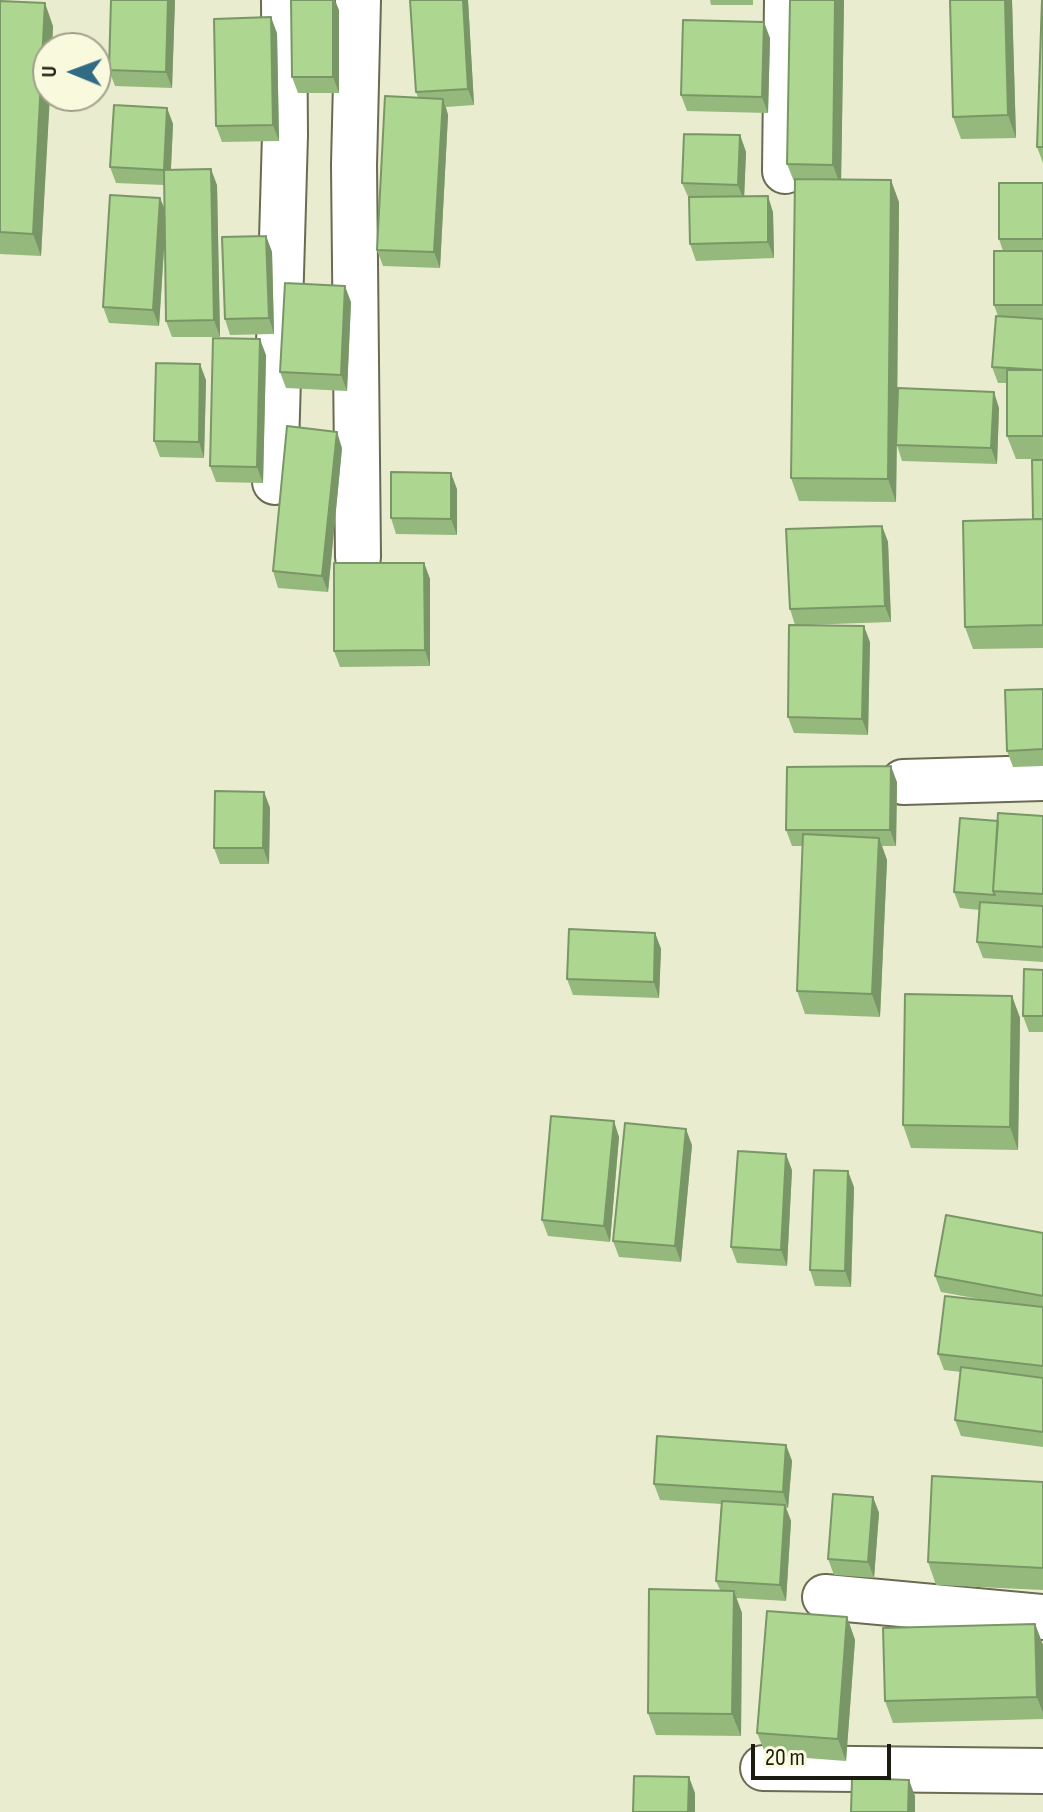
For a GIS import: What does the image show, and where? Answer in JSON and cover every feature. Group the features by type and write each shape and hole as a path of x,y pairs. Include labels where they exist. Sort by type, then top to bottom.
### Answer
{"street":[{"path":"275,482 285,135 284,0"},
{"path":"358,0 354,165 358,557"},
{"path":"785,171 787,0"},
{"path":"903,782 1043,778"},
{"path":"825,1597 1043,1617"},
{"path":"763,1768 1043,1771"}],"building":[{"path":"111,0 168,0 166,72 112,70"},
{"path":"291,0 333,0 333,77 292,77"},
{"path":"410,0 463,0 468,89 416,92"},
{"path":"790,0 835,0 833,165 787,164"},
{"path":"950,0 1005,0 1008,115 953,117"},
{"path":"1042,0 1043,147 1037,147"},
{"path":"0,1 45,3 43,32 32,32 32,112 39,112 33,234 0,232"},
{"path":"271,17 273,125 216,126 214,19"},
{"path":"683,20 764,22 762,97 681,95"},
{"path":"385,96 443,99 434,252 377,250"},
{"path":"114,105 167,108 164,170 110,167"},
{"path":"684,134 740,135 738,185 682,183"},
{"path":"211,169 214,320 166,321 164,170"},
{"path":"795,179 891,180 888,479 791,478"},
{"path":"999,183 1043,183 1043,239 999,239"},
{"path":"110,195 160,198 153,310 103,307"},
{"path":"768,196 768,242 690,244 689,197"},
{"path":"266,236 269,318 225,319 222,237"},
{"path":"994,251 1043,251 1043,305 994,305"},
{"path":"285,283 345,286 341,375 280,372"},
{"path":"996,316 1043,319 1043,370 992,367"},
{"path":"213,338 260,339 257,467 210,466"},
{"path":"156,363 200,364 199,442 154,441"},
{"path":"1007,370 1043,370 1043,436 1007,436"},
{"path":"898,388 994,392 991,448 896,445"},
{"path":"287,426 337,432 322,576 273,571"},
{"path":"1032,460 1043,460 1043,519 1033,519"},
{"path":"391,472 451,473 451,519 391,518"},
{"path":"1043,519 1043,625 965,627 963,521"},
{"path":"882,526 885,606 790,609 786,529"},
{"path":"334,563 424,563 425,650 334,651"},
{"path":"789,625 864,626 862,719 788,717"},
{"path":"1043,689 1043,749 1007,751 1005,690"},
{"path":"891,766 890,830 786,830 787,767"},
{"path":"215,791 264,792 263,848 214,848"},
{"path":"998,813 1043,816 1043,894 993,891"},
{"path":"960,818 998,821 995,895 954,892"},
{"path":"803,834 879,838 872,994 797,991"},
{"path":"980,902 1043,906 1043,947 977,942"},
{"path":"569,929 655,933 654,982 567,979"},
{"path":"1024,969 1043,970 1043,1016 1023,1016"},
{"path":"905,994 1012,996 1010,1127 903,1125"},
{"path":"551,1116 614,1121 604,1226 542,1220"},
{"path":"625,1123 686,1129 675,1246 613,1241"},
{"path":"738,1151 786,1154 781,1250 731,1247"},
{"path":"814,1170 848,1171 845,1271 810,1270"},
{"path":"946,1215 1043,1233 1043,1296 935,1276"},
{"path":"945,1296 1043,1307 1043,1366 938,1354"},
{"path":"961,1367 1043,1378 1043,1432 955,1420"},
{"path":"657,1436 786,1445 783,1492 654,1484"},
{"path":"932,1476 1043,1482 1043,1568 928,1562"},
{"path":"833,1494 873,1497 868,1562 828,1559"},
{"path":"722,1501 785,1505 780,1585 716,1581"},
{"path":"649,1589 734,1591 732,1714 648,1713"},
{"path":"767,1611 847,1617 838,1739 757,1733"},
{"path":"1035,1624 1037,1697 885,1701 883,1628"},
{"path":"634,1776 689,1777 688,1812 633,1812"},
{"path":"852,1778 909,1780 908,1812 851,1812"}]}
